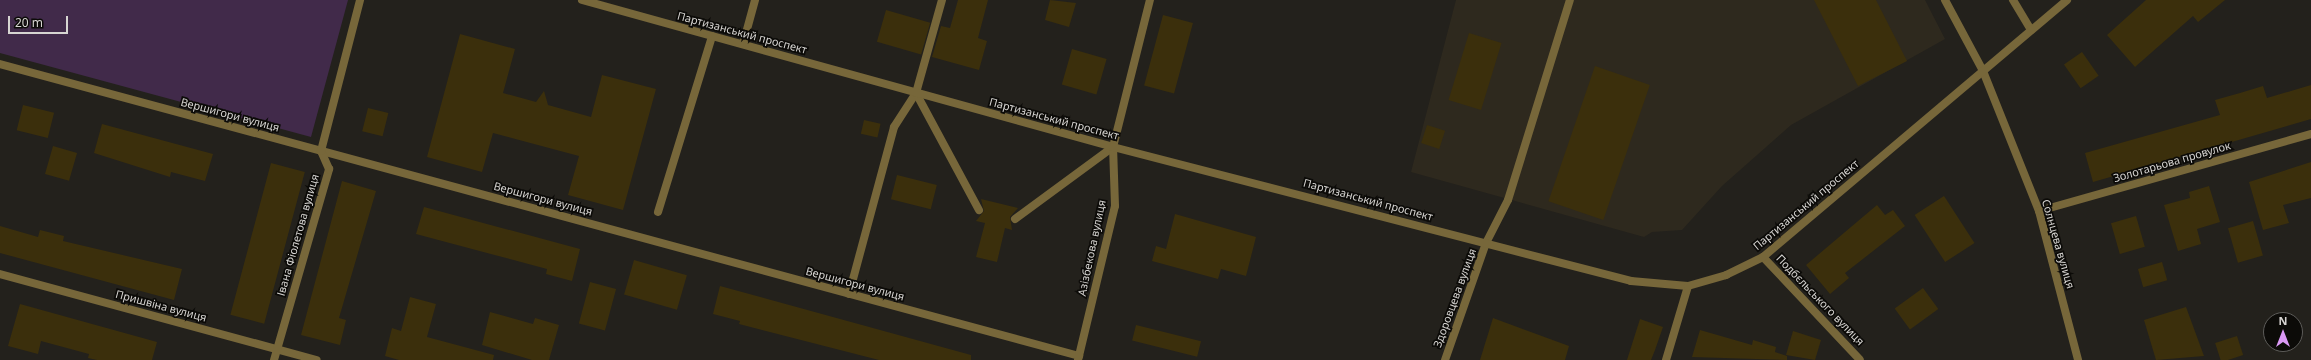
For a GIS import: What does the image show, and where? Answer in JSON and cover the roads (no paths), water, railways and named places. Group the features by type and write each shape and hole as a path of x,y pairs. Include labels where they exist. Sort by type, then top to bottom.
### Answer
{"street":[{"path":"321,151 360,0"},
{"name":"Партизанський проспект","path":"582,0 1112,147 1631,281 1688,286 1726,275 1763,257 2067,0"},
{"path":"744,44 755,0"},
{"path":"849,294 894,127 916,93 942,0"},
{"name":"Азізбекова вулиця","path":"1079,358 1115,206 1112,147 1150,0"},
{"name":"Здоровцева вулиця","path":"1445,360 1486,243 1508,200 1570,0"},
{"name":"Солнцева вулиця","path":"1945,0 1983,71 2039,211 2078,360"},
{"path":"2013,0 2031,30"},
{"path":"658,212 712,36"},
{"name":"Вершигори вулиця","path":"0,64 849,294 1079,358"},
{"path":"916,93 979,210"},
{"name":"Золотарьова провулок","path":"2039,211 2311,134"},
{"path":"1015,219 1112,147"},
{"name":"Івана Фіолетова вулиця","path":"274,360 329,169 321,151"},
{"name":"Подбєльського вулиця","path":"1763,257 1860,360"},
{"name":"Пришвіна вулиця","path":"0,274 317,360"},
{"path":"1666,360 1688,286"}]}
